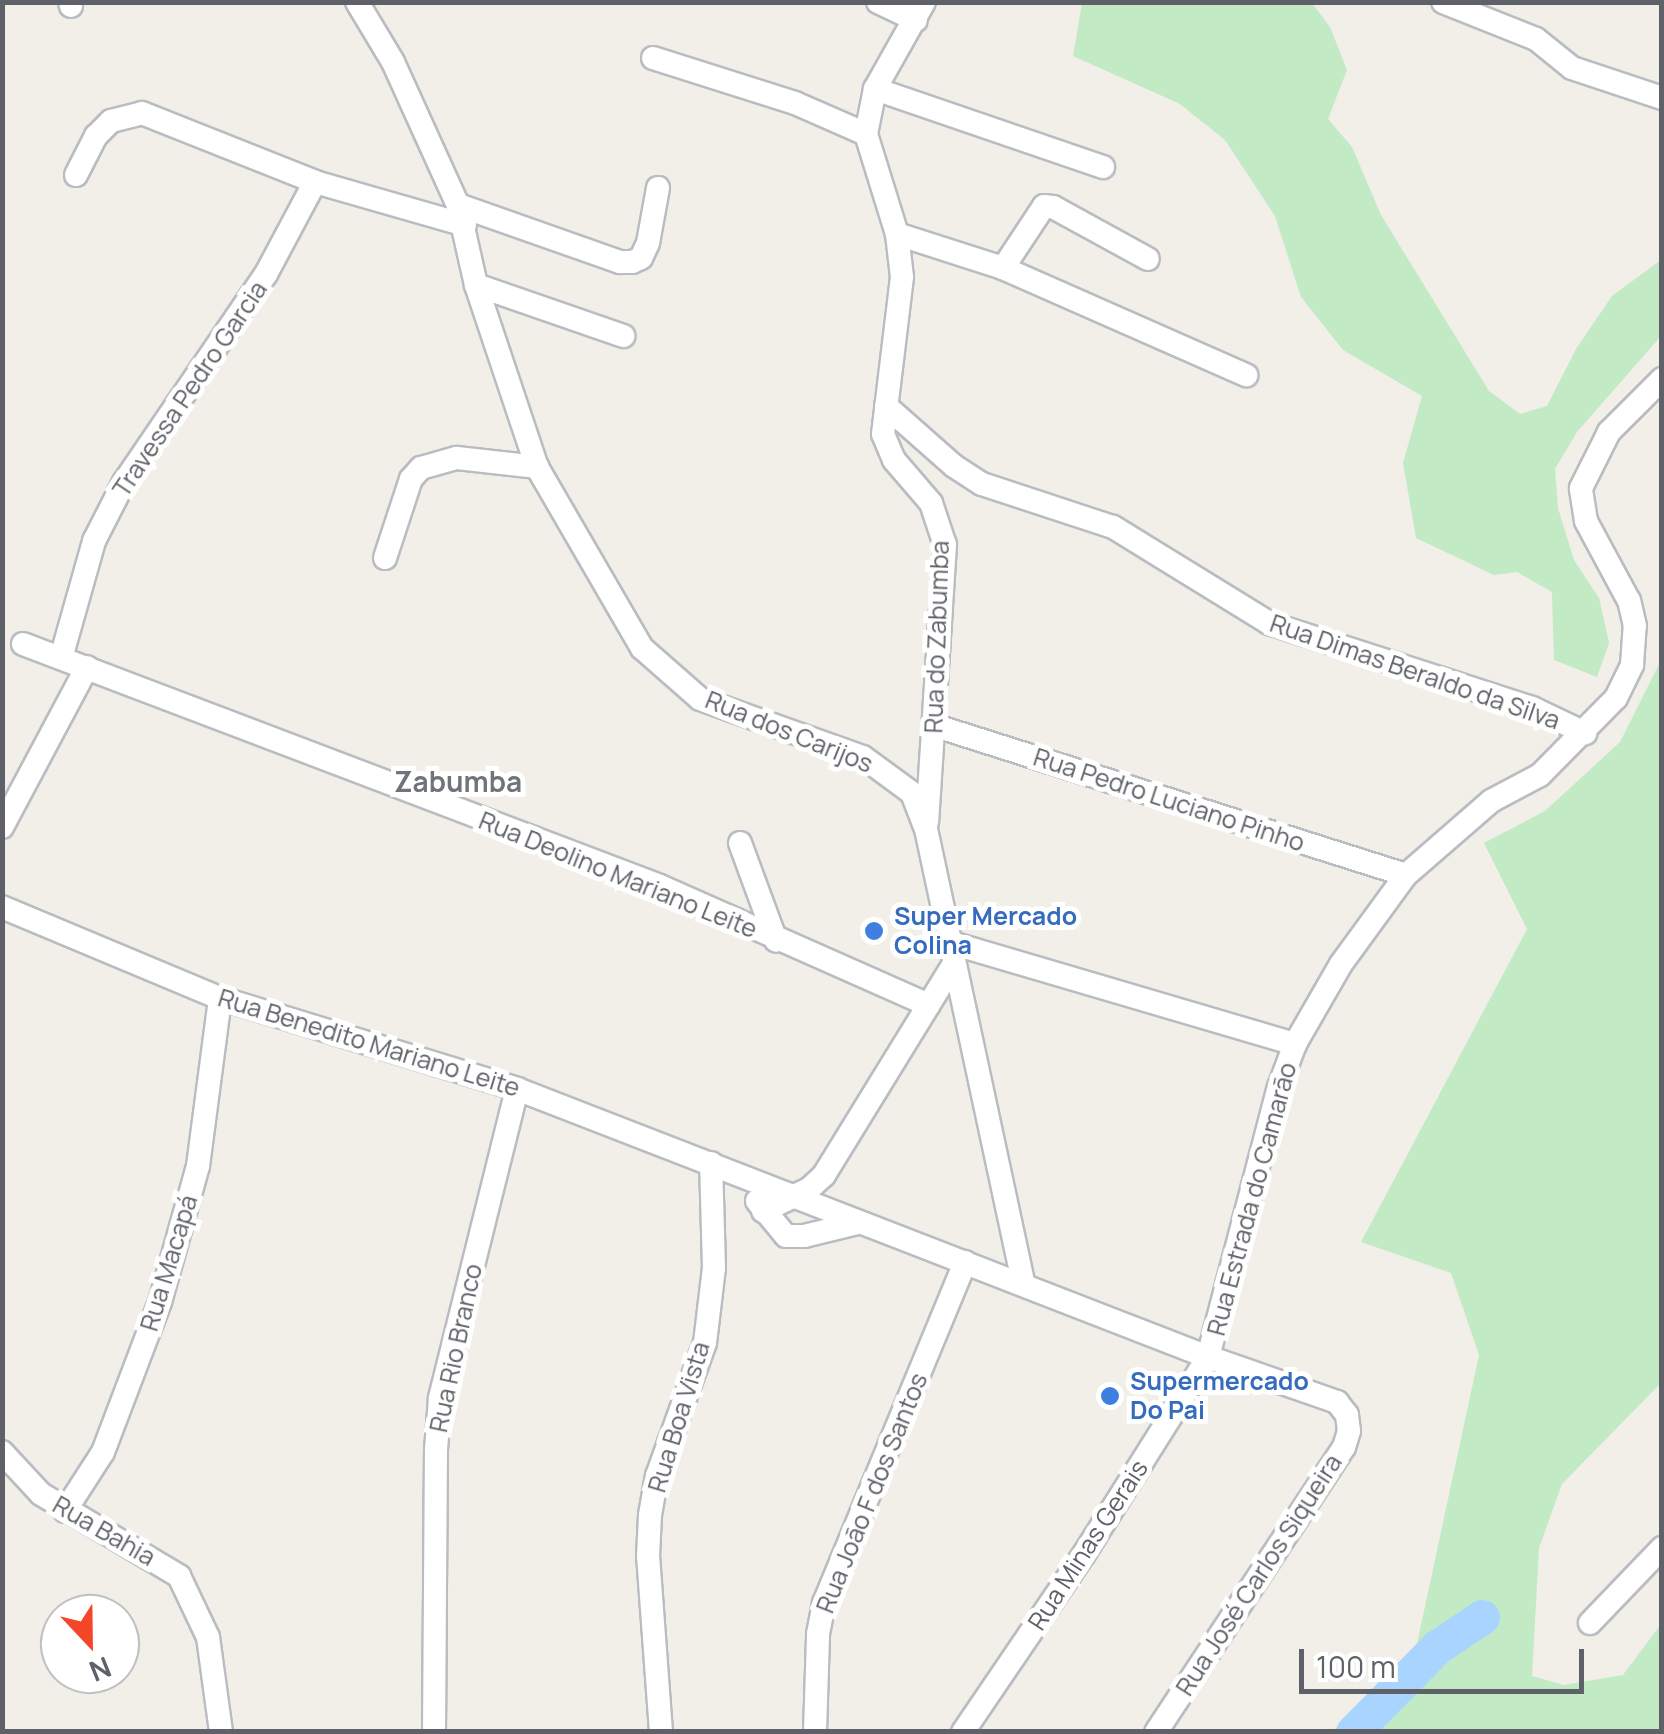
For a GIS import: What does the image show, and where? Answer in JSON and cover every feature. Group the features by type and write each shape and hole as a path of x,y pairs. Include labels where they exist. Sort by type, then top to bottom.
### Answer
{"street":[{"name":"Rua dos Carijos","path":"357,2 393,62 461,215 476,286 537,467 618,614 642,648 700,699 863,757 912,793 926,830 952,966 1023,1283"},
{"path":"878,2 920,11"},
{"path":"1443,2 1536,40 1572,68 1662,98"},
{"name":"Rua do Zabumba","path":"920,11 875,90 866,134 897,234 902,278 883,434 888,450 930,503 944,546 926,830"},
{"path":"653,58 795,103 866,134"},
{"path":"875,90 1103,166"},
{"path":"76,175 96,136 112,121 142,113 315,182 461,215 620,262 642,258 658,188"},
{"name":"Travessa Pedro Garcia","path":"61,658 94,541 124,482 266,274 315,182"},
{"path":"1003,268 1044,206 1053,206 1148,259"},
{"path":"897,234 1003,268 1246,376"},
{"path":"476,286 623,336"},
{"name":"Rua Estrada do Camarão","path":"1208,1357 1280,1087 1296,1044 1340,964 1406,875 1491,801 1540,774 1585,733 1616,698 1632,664 1635,626 1629,601 1586,521 1581,488 1609,432 1662,379"},
{"name":"Rua Dimas Beraldo da Silva","path":"886,406 954,466 982,484 1113,527 1269,623 1532,708 1585,733"},
{"path":"385,558 411,479 421,468 457,458 537,467"},
{"name":"Rua Deolino Mariano Leite","path":"23,644 660,886 776,941 930,1005"},
{"path":"2,827 87,667"},
{"name":"Rua Pedro Luciano Pinho","path":"934,726 1406,875"},
{"path":"740,843 776,941"},
{"name":"Rua Benedito Mariano Leite","path":"2,906 220,998 517,1089 1208,1357 1337,1402 1347,1414"},
{"path":"948,942 1296,1044"},
{"path":"763,1211 802,1198 824,1176 952,966"},
{"name":"Rua Macapá","path":"65,1511 102,1452 160,1302 198,1166 220,998"},
{"name":"Rua Rio Branco","path":"434,1732 436,1450 440,1398 517,1089"},
{"name":"Rua Boa Vista","path":"661,1732 648,1556 650,1515 657,1476 705,1344 714,1268 711,1163"},
{"path":"738,1173 781,1234 804,1236 858,1223"},
{"path":"802,1198 814,1217 804,1236"},
{"name":"Rua João F dos Santos","path":"816,1732 818,1634 824,1602 965,1262"},
{"name":"Rua Minas Gerais","path":"963,1732 1084,1554 1208,1357"},
{"name":"Rua José Carlos Siqueira","path":"1156,1732 1344,1447 1349,1431 1347,1414"},
{"name":"Rua Bahia","path":"2,1452 41,1494 65,1511 179,1576 208,1636 221,1732"},
{"path":"1590,1623 1662,1548"}],"green space":[{"path":"1082,3 1312,3 1330,27 1347,70 1328,119 1352,147 1381,215 1489,391 1520,414 1547,406 1576,349 1612,296 1661,260 1661,336 1577,432 1555,469 1558,508 1574,560 1599,598 1609,643 1597,677 1554,660 1552,592 1517,572 1494,575 1416,538 1403,463 1422,396 1343,350 1301,297 1275,216 1225,140 1180,104 1073,56"},
{"path":"1661,660 1661,1383 1562,1484 1539,1548 1532,1676 1564,1685 1623,1675 1661,1624 1661,1731 1333,1731 1415,1653 1479,1355 1451,1273 1361,1242 1527,929 1484,843 1545,811 1620,742"}],"waterway":[{"path":"1353,1732 1437,1647 1482,1617"}],"place":[{"name":"Super Mercado Colina","path":"874,931"},
{"name":"Supermercado Do Pai","path":"1110,1396"}],"district":[{"name":"Zabumba","path":"458,781"}]}
